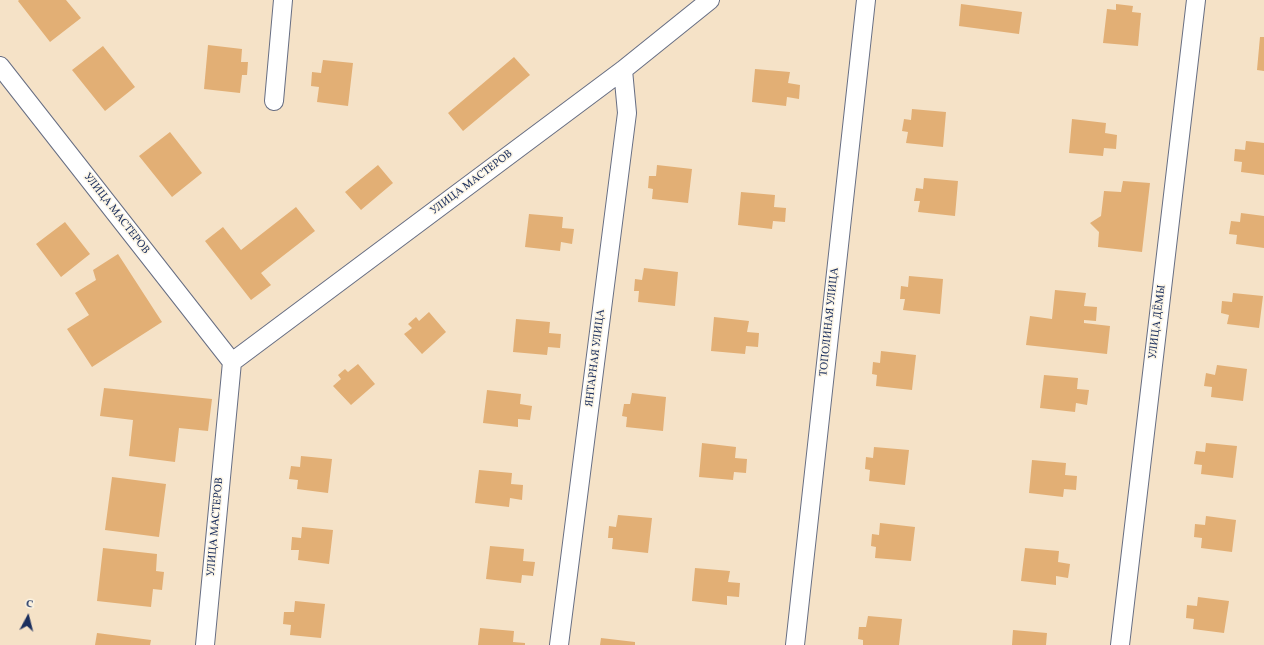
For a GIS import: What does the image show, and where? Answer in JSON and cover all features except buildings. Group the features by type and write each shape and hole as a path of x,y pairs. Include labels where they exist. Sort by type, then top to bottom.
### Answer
{"street":[{"path":"274,101 283,0"},
{"name":"УЛИЦА МАСТЕРОВ","path":"232,362 623,70 710,0"},
{"name":"ТОПОЛИНАЯ УЛИЦА","path":"795,645 866,0"},
{"name":"УЛИЦА ДЁМЫ","path":"1120,645 1196,0"},
{"name":"УЛИЦА МАСТЕРОВ","path":"0,66 232,362 205,645"},
{"name":"ЯНТАРНАЯ УЛИЦА","path":"559,645 628,113 623,70"}]}
